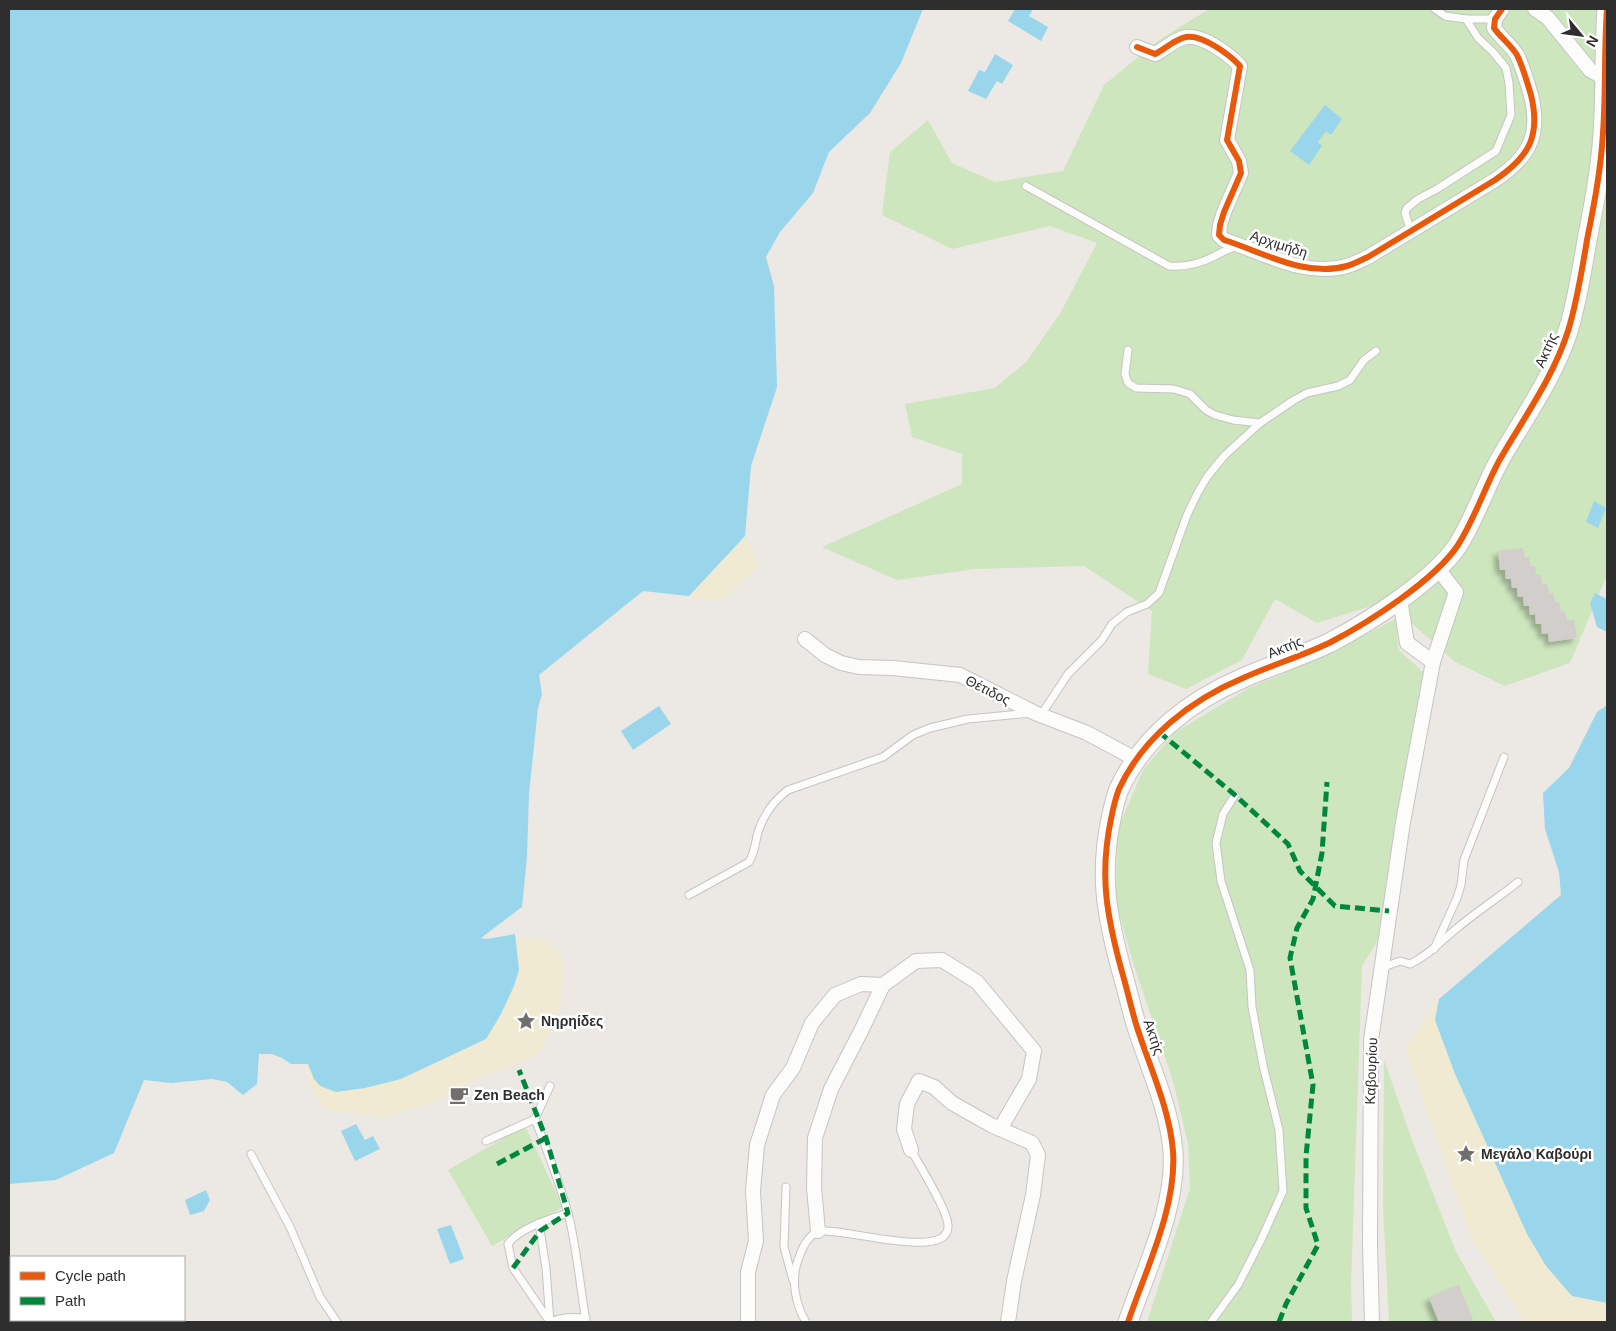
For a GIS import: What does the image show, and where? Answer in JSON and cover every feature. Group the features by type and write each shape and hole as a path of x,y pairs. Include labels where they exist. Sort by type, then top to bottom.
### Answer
{"street":[{"path":"1535,9 1548,18 1590,70 1604,78"},
{"name":"Ακτής","path":"1128,1322 1164,1217 1172,1181 1173,1152 1162,1101 1136,1024 1106,906 1104,870 1107,838 1118,792 1137,760 1159,732 1214,692 1329,643 1400,599 1438,569 1455,549 1469,527 1497,465 1555,363 1568,332 1579,284 1600,168 1603,135 1604,48 1607,9"},
{"name":"Αρχιμήδη","path":"1137,47 1155,54 1177,40 1188,37 1201,40 1217,48 1240,66 1227,140 1240,161 1241,173 1224,212 1219,235 1224,240 1293,265 1329,268 1346,266 1368,257 1512,169 1522,158 1532,137 1535,120 1528,82 1516,54 1494,28 1498,14"},
{"name":"Καβουρίου","path":"1372,1322 1371,1040 1380,968 1403,822 1434,662 1456,592 1438,569"},
{"path":"1400,599 1407,643 1434,662"},
{"name":"Θέτιδος","path":"805,639 825,655 841,663 859,667 893,668 960,676 1038,714 1087,732 1137,760"},
{"path":"818,1231 814,1188 815,1138 830,1089 862,1030 883,985 916,961 942,960 977,982 1034,1051 1029,1079 1000,1129"},
{"path":"748,1322 748,1272 756,1241 753,1191 757,1145 773,1096 793,1068 812,1023 835,995 861,984 883,985"},
{"path":"911,1150 904,1129 907,1104 919,1081 934,1087 952,1103 1000,1129 1032,1143 1038,1155 1033,1195 1014,1281 1008,1322"}],"lane":[{"path":"1435,9 1445,16 1466,19 1498,14"},
{"path":"1411,232 1405,213 1407,208 1418,199 1496,151 1511,115 1506,68 1478,38 1466,19"},
{"path":"1026,186 1169,266 1198,264 1226,249 1241,245"},
{"path":"1128,350 1125,374 1128,383 1136,388 1174,389 1190,394 1206,410 1215,415 1233,420 1260,423"},
{"path":"689,895 749,862 754,854 758,832 764,816 775,800 788,790 883,757 913,734 930,728 968,719 1038,714 1068,674 1102,640 1112,624 1127,612 1147,604 1159,593 1187,515 1207,477 1224,456 1260,423 1307,393 1338,386 1350,380 1364,360 1376,351"},
{"path":"1434,949 1457,898 1461,885 1464,860 1504,758"},
{"path":"1211,1322 1238,1284 1261,1240 1282,1191 1279,1130 1263,1065 1252,1007 1250,970 1221,882 1216,843 1223,814 1234,795"},
{"path":"1380,968 1400,961 1410,964 1434,949 1456,929 1518,882"},
{"path":"486,1141 535,1119 550,1086"},
{"path":"535,1119 568,1213 586,1320 571,1316 550,1322"},
{"path":"794,1283 796,1264 803,1246 818,1231 831,1230 893,1242 924,1242 939,1239 946,1234 948,1227 942,1208 911,1150"},
{"path":"251,1154 290,1227 320,1297 337,1322"},
{"path":"786,1187 784,1247 800,1312 806,1322"},
{"path":"550,1322 513,1268 508,1244 512,1238 539,1224 568,1213"},
{"path":"539,1224 546,1268 550,1322"}],"green space":[{"path":"1209,9 1607,9 1607,575 1570,663 1505,686 1455,662 1387,601 1317,623 1275,599 1242,660 1186,689 1148,674 1152,611 1084,566 976,569 897,580 822,547 962,484 962,454 912,437 905,404 995,388 1026,362 1061,312 1097,243 1050,226 952,249 882,215 890,152 928,120 952,163 995,182 1063,171 1104,85 1159,40"},
{"path":"1395,619 1399,650 1423,672 1377,942 1362,966 1351,1286 1352,1322 1147,1322 1190,1188 1188,1144 1173,1081 1134,966 1116,902 1117,831 1143,770 1174,733 1249,688 1332,653"},
{"path":"1384,1060 1412,1140 1456,1252 1496,1322 1389,1322 1383,1208"},
{"path":"525,1126 563,1207 492,1246 448,1170"}],"sand":[{"path":"745,536 759,567 722,601 689,596"},
{"name":"Νηρηίδες","path":"517,938 544,939 562,957 562,999 553,1028 538,1055 482,1077 429,1104 383,1118 323,1108 309,1085 308,1064 314,1079 336,1092 365,1088 401,1079 486,1039 501,1014 519,970"},
{"name":"Μεγάλο Καβούρι","path":"1439,999 1435,1020 1455,1074 1607,1303 1607,1322 1524,1322 1470,1235 1405,1049"}],"water":[{"path":"9,9 923,9 901,63 870,113 829,152 813,193 780,232 766,257 774,286 777,387 751,466 745,536 689,596 643,591 539,675 542,694 538,708 529,794 527,857 522,907 481,938 487,939 515,934 519,970 501,1014 486,1039 401,1079 365,1088 336,1092 320,1086 314,1079 308,1064 291,1064 272,1054 259,1054 257,1084 243,1095 227,1082 212,1079 171,1083 144,1080 114,1153 56,1180 9,1184"},
{"path":"1015,9 1033,9 1029,16 1048,27 1041,41 1008,21"},
{"path":"995,54 1013,65 1002,84 997,81 986,99 968,91 979,70 985,72"},
{"path":"1325,105 1342,119 1331,135 1326,131 1318,142 1322,146 1309,165 1290,151"},
{"path":"1594,501 1606,508 1598,528 1586,522"},
{"path":"1595,593 1607,599 1607,632 1597,627 1590,603"},
{"path":"1607,705 1607,1303 1572,1296 1546,1266 1527,1234 1455,1074 1435,1020 1439,999 1561,895 1559,872 1545,829 1543,793 1569,768 1597,712"},
{"path":"659,706 671,724 633,750 621,731"},
{"path":"356,1124 365,1140 373,1136 380,1149 355,1161 341,1131"},
{"path":"206,1190 210,1200 204,1211 190,1215 185,1200"},
{"path":"451,1225 464,1259 450,1264 437,1229"}],"building":[{"path":"1523,548 1525,558 1529,557 1531,567 1535,566 1536,575 1541,575 1542,584 1547,584 1549,594 1553,593 1555,602 1559,602 1561,612 1565,611 1567,621 1574,620 1577,638 1549,642 1548,633 1542,634 1541,624 1536,624 1535,614 1530,615 1529,606 1524,606 1523,597 1518,597 1517,588 1512,588 1511,579 1506,579 1505,570 1500,570 1498,551"},
{"path":"1459,1285 1474,1322 1439,1322 1429,1298"}],"marked path":[{"path":"1159,732 1235,795 1288,844 1300,871 1335,906 1389,911"},
{"path":"1279,1322 1286,1304 1318,1245 1306,1208 1306,1156 1313,1085 1290,958 1297,928 1313,899 1322,853 1327,782"},
{"path":"513,1268 540,1231 568,1213 546,1138 519,1070"},
{"path":"497,1164 546,1138"}],"cycle path":[{"path":"1137,47 1155,54 1178,40 1193,37 1215,46 1230,56 1240,66 1227,140 1239,161 1241,173 1224,212 1219,235 1224,240 1284,262 1316,269 1331,269 1350,265 1368,257 1495,180 1524,154 1533,134 1534,109 1517,55 1494,28 1495,19 1502,9"},
{"path":"1128,1322 1159,1238 1165,1216 1173,1172 1173,1151 1167,1118 1136,1024 1112,933 1106,896 1107,840 1119,789 1141,753 1170,722 1187,709 1224,687 1254,673 1319,648 1362,624 1400,600 1434,572 1458,545 1499,461 1537,398 1554,365 1568,331 1577,297 1601,160 1607,9"}],"place":[{"name":"Νηρηίδες","path":"526,1021"},
{"name":"Zen Beach","path":"459,1095"},
{"name":"Μεγάλο Καβούρι","path":"1466,1154"}]}
